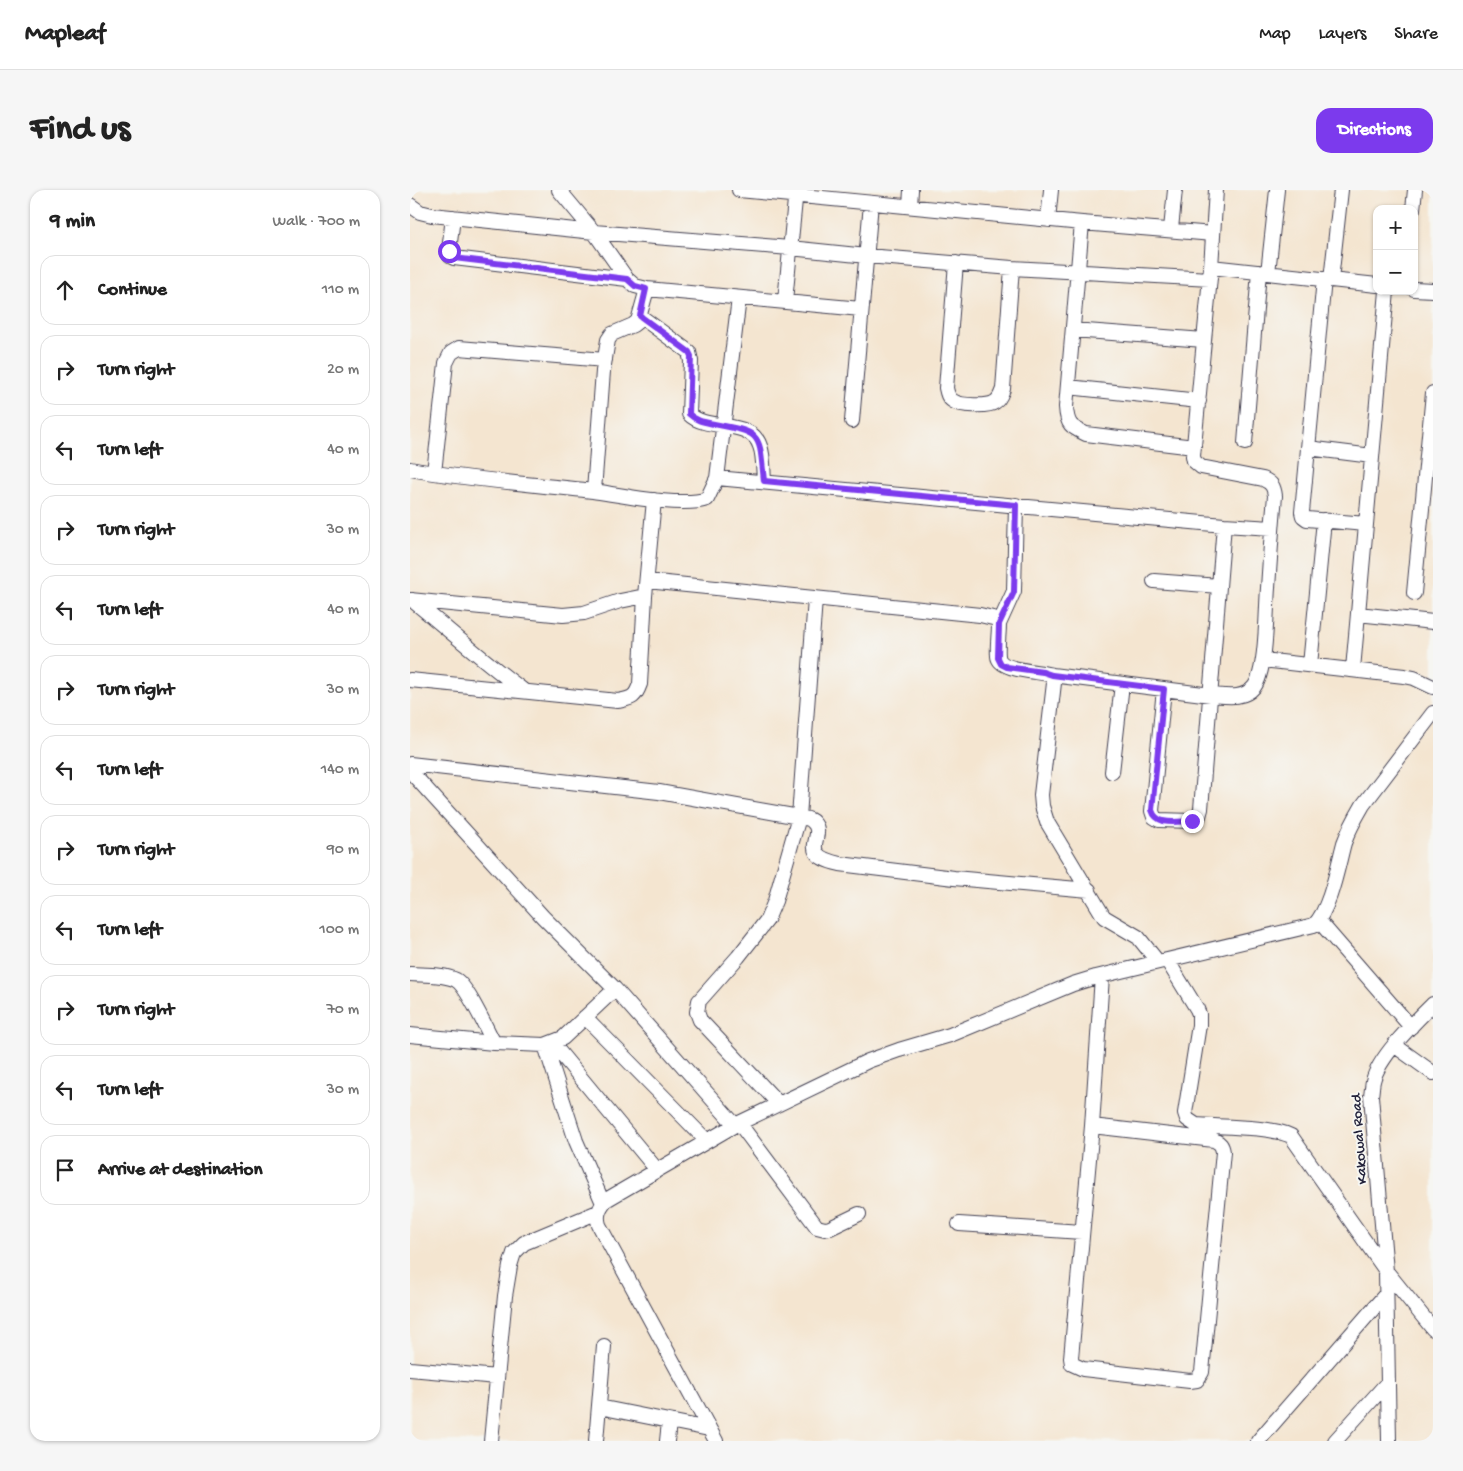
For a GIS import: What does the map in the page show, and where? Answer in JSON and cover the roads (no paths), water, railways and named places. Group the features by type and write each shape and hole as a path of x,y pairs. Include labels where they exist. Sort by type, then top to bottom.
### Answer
{"street":[{"path":"559,190 594,232 627,279 635,286 646,289 861,309"},
{"path":"739,190 855,195 872,203 1213,234"},
{"path":"910,206 911,190"},
{"path":"1048,220 1051,190"},
{"path":"1171,230 1175,190"},
{"path":"1016,505 1014,592 999,624 998,658 1001,664 1007,667 1052,675 1211,694 1237,696 1245,694 1254,686 1263,660 1275,496 1274,488 1270,482 1264,479 1201,467 1194,461 1216,190"},
{"path":"1245,443 1264,273 1277,190"},
{"path":"1341,190 1327,280 1302,512 1303,516 1307,519 1366,524"},
{"path":"1413,205 1415,190"},
{"path":"785,301 795,192"},
{"path":"852,421 872,203"},
{"path":"410,206 426,213 453,217 594,232 1012,268 1078,271 1264,273 1373,285"},
{"path":"453,217 449,251 450,256 454,258 627,279"},
{"path":"1082,223 1066,419 1073,428 1093,435 1194,446"},
{"path":"956,263 946,388 948,396 952,401 960,404 986,406 994,403 1000,397 1003,389 1012,268"},
{"path":"594,491 604,360 608,340 612,334 638,321 646,289"},
{"path":"1418,289 1433,290"},
{"path":"1353,669 1387,295"},
{"path":"410,469 654,500 698,503 707,499 717,478 740,298"},
{"path":"640,316 689,352 691,361 689,414 701,422 747,431 758,441 761,449 764,481"},
{"path":"1073,330 1204,340"},
{"path":"434,473 446,363 450,353 459,348 604,360"},
{"path":"1068,386 1199,401"},
{"path":"1414,593 1428,484 1433,392"},
{"path":"1308,448 1372,456"},
{"path":"717,478 1272,528"},
{"path":"410,680 618,701 631,698 637,692 640,684 645,596 654,500"},
{"path":"1310,665 1324,520"},
{"path":"1164,689 1152,810 1154,817 1159,820 1167,822 1192,821 1198,816 1200,809 1224,525"},
{"path":"1154,581 1219,586"},
{"path":"647,582 990,617 997,619 999,624"},
{"path":"411,600 563,615 584,613 620,601 645,596"},
{"path":"779,1104 700,1020 696,1008 698,1001 738,957 767,920 775,901 798,817 815,599"},
{"path":"411,600 459,638 486,663 524,692"},
{"path":"1358,614 1433,622"},
{"path":"1263,660 1409,677 1433,687"},
{"path":"1052,675 1054,683 1041,796 1046,822 1104,917 1138,937 1162,961 1199,1014 1199,1025 1185,1113 1187,1119 1196,1125 1270,1131 1291,1136 1386,1271 1433,1329"},
{"path":"1112,772 1122,684"},
{"path":"491,1441 505,1296 510,1266 514,1254 524,1243 601,1208 657,1170 737,1124 868,1061 950,1036 1073,984 1162,961 1314,926 1324,913 1345,840 1354,819 1363,804 1433,713"},
{"path":"410,764 658,792 798,817 810,820 815,824 817,828 816,854 827,861 954,878 1088,890"},
{"path":"410,771 543,917 614,989 737,1124 812,1223 821,1229 830,1228 859,1214"},
{"path":"1319,920 1411,1027"},
{"path":"410,974 457,980 466,992 494,1043"},
{"path":"1092,1126 1214,1140 1220,1142 1222,1146 1223,1152 1202,1372 1197,1380 1190,1381 1083,1369 1072,1364 1092,1126 1102,976"},
{"path":"410,1035 494,1043 548,1044 563,1038 614,989"},
{"name":"Kakowal Road","path":"1389,1441 1386,1271 1372,1096 1373,1081 1376,1071 1394,1045 1433,1004"},
{"path":"585,1017 706,1141"},
{"path":"548,1044 657,1170"},
{"path":"548,1044 576,1141 601,1208 599,1225 712,1435"},
{"path":"1394,1045 1433,1073"},
{"path":"959,1224 1082,1232"},
{"path":"1258,1441 1386,1294"},
{"path":"596,1441 604,1346"},
{"path":"410,1369 497,1377"},
{"path":"1335,1441 1388,1382"},
{"path":"599,1407 669,1422 712,1435"},
{"path":"667,1441 669,1422"}]}
